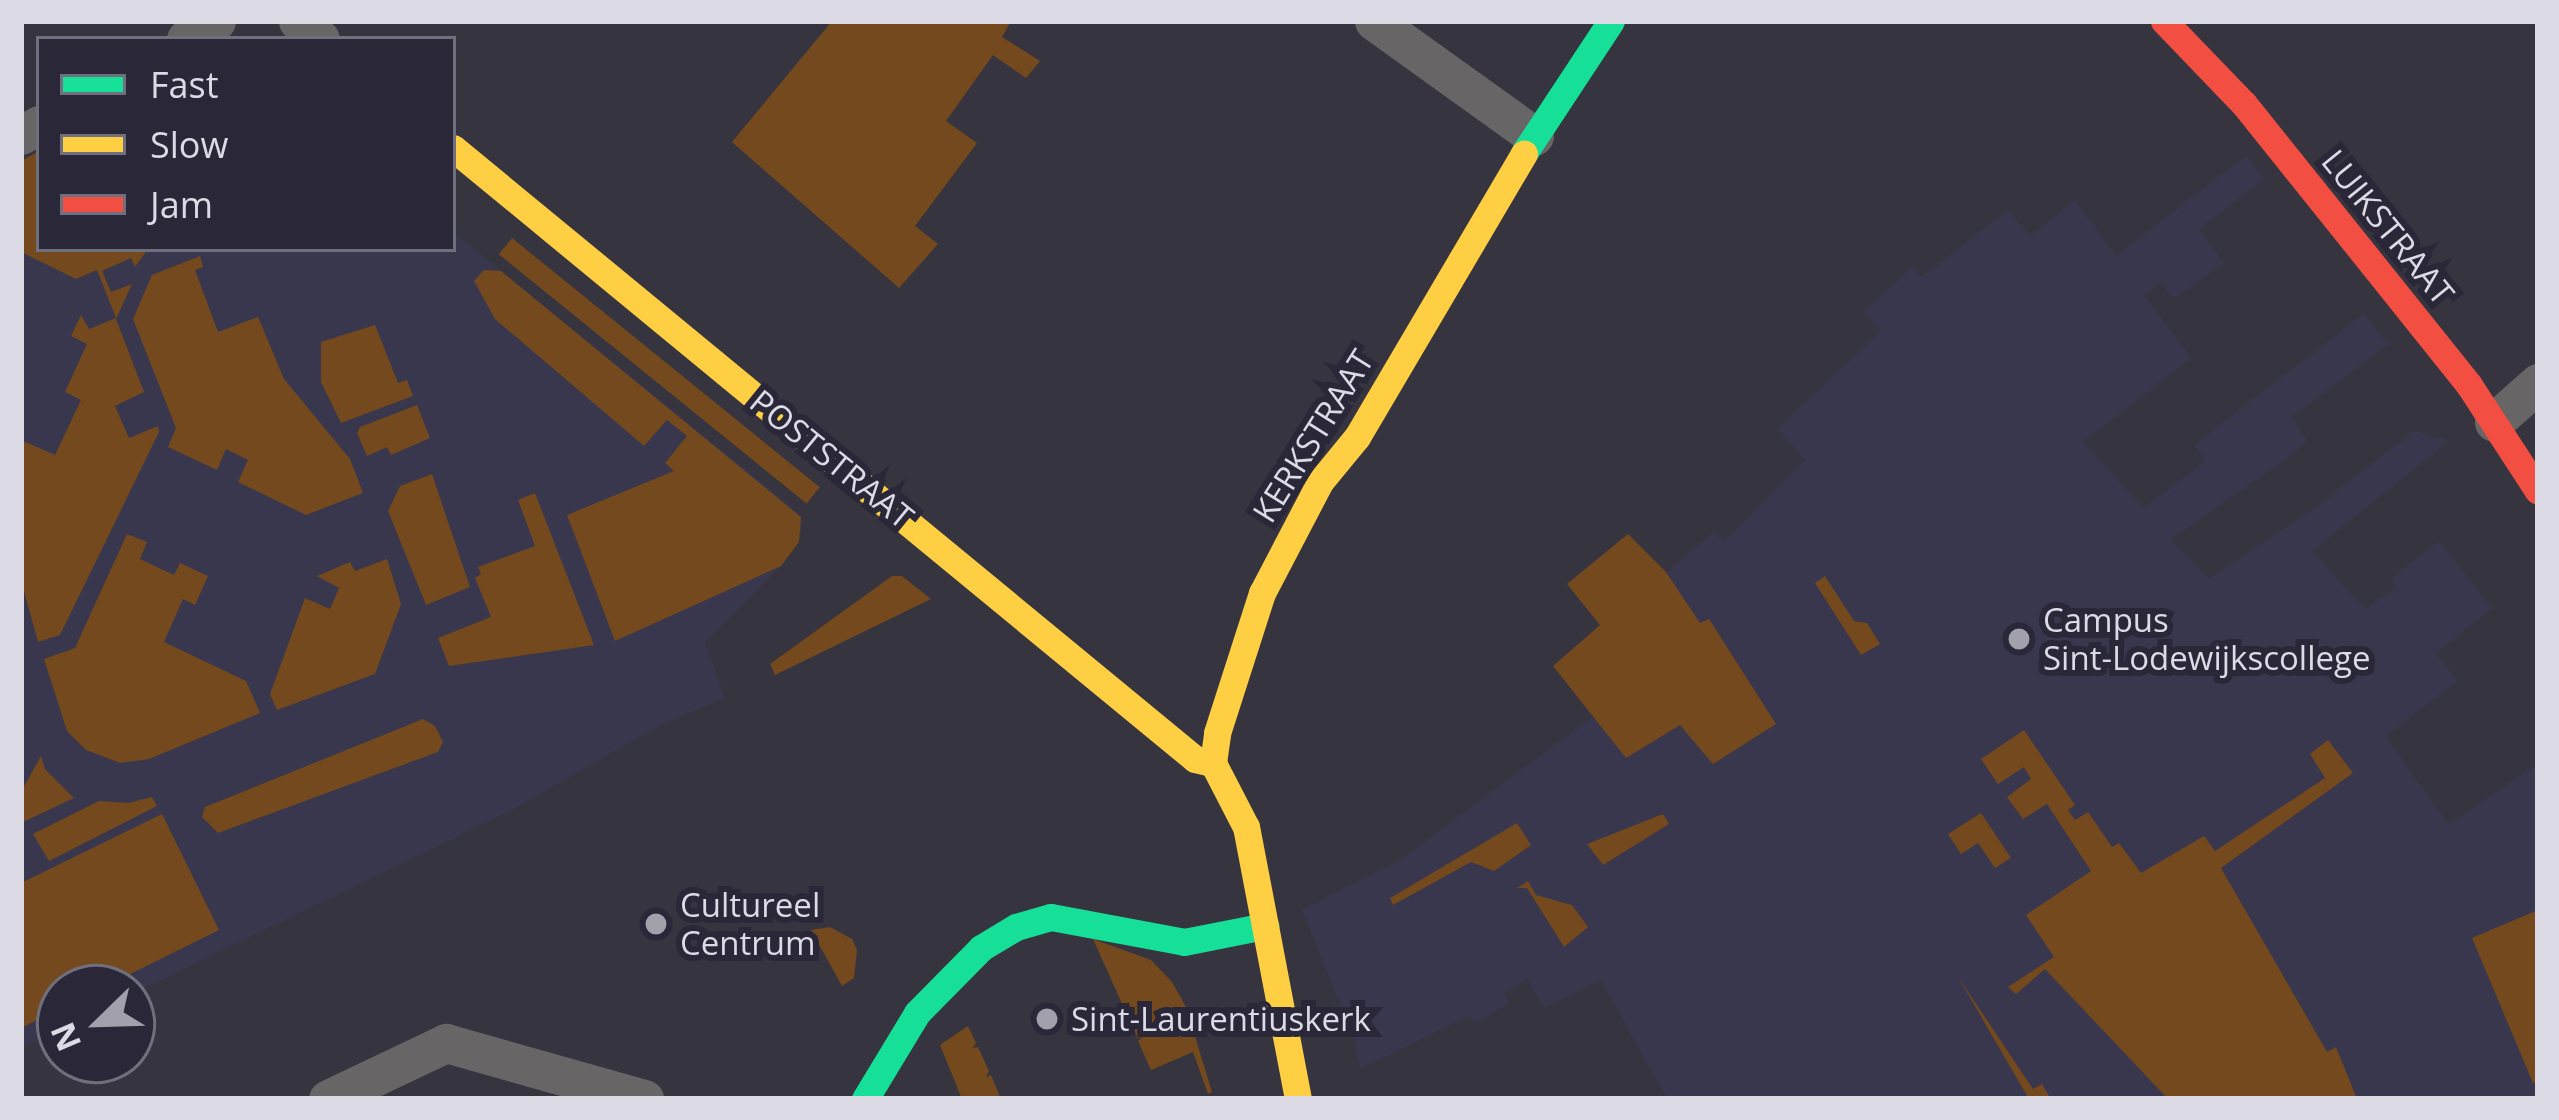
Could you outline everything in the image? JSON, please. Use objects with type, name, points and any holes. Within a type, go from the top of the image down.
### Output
[{"type":"street","points":[[1374,21],[1534,136]]},
{"type":"street","name":"KERKSTRAAT","points":[[1214,763],[1217,733],[1262,593],[1320,482],[1357,437],[1534,136],[1611,21]]},
{"type":"street","name":"LUIKSTRAAT","points":[[2164,21],[2244,104],[2494,422],[2538,491]]},
{"type":"street","name":"POSTSTRAAT","points":[[456,150],[1195,759],[1214,763]]},
{"type":"street","points":[[2494,422],[2538,383]]},
{"type":"street","points":[[1214,763],[1246,826],[1298,1099]]},
{"type":"street","points":[[865,1099],[917,1013],[981,948],[1016,927],[1051,917],[1184,942],[1264,926]]},
{"type":"street","points":[[328,1099],[446,1043],[644,1099]]},
{"type":"shaded area","points":[[832,21],[1011,21],[1002,37],[1040,61],[1026,78],[993,55],[946,121],[977,143],[915,226],[938,244],[899,288],[732,142]]},
{"type":"shaded area","points":[[36,153],[36,252],[456,252],[456,234],[801,517],[802,531],[781,566],[705,642],[725,698],[660,725],[516,808],[156,982],[156,964],[36,964],[36,1041],[21,1048],[21,161]]},
{"type":"shaded area","points":[[36,153],[36,252],[146,252],[135,267],[131,258],[102,271],[111,292],[132,284],[116,319],[144,392],[115,406],[129,438],[158,426],[159,432],[60,635],[38,642],[21,580],[21,440],[55,455],[81,400],[65,392],[87,344],[71,336],[81,315],[89,329],[116,318],[97,270],[76,279],[21,252],[21,161]]},
{"type":"shaded area","name":"Campus Sint-Lodewijkscollege","points":[[2246,156],[2264,179],[2199,229],[2224,263],[2172,299],[2161,282],[2144,295],[2191,358],[2083,442],[2144,508],[2206,461],[2194,445],[2364,314],[2388,344],[2292,417],[2307,441],[2171,539],[2209,579],[2310,512],[2414,431],[2449,441],[2312,551],[2365,609],[2396,588],[2391,579],[2439,541],[2492,608],[2436,653],[2457,681],[2385,736],[2449,825],[2538,763],[2538,1099],[1667,1099],[1601,980],[1544,1008],[1527,979],[1504,993],[1509,1004],[1475,1023],[1469,1016],[1360,1069],[1354,1039],[1302,910],[1399,861],[1593,717],[1553,666],[1600,625],[1567,584],[1628,534],[1666,572],[1714,532],[1724,542],[1805,460],[1777,429],[1881,331],[1864,312],[1912,267],[1922,277],[2008,210],[2030,236],[2075,201],[2116,256]]},
{"type":"shaded area","points":[[512,238],[820,487],[807,504],[499,254]]},
{"type":"shaded area","points":[[200,256],[203,267],[195,270],[218,332],[258,317],[284,379],[350,459],[363,493],[306,515],[238,482],[248,460],[226,449],[217,470],[168,447],[176,428],[133,319],[152,275]]},
{"type":"shaded area","points":[[484,270],[501,271],[801,517],[799,542],[781,566],[615,641],[567,515],[674,471],[665,463],[687,436],[667,420],[644,446],[495,319],[474,281]]},
{"type":"shaded area","points":[[375,325],[398,383],[407,380],[413,396],[341,423],[321,382],[321,342]]},
{"type":"shaded area","points":[[417,405],[430,438],[391,455],[387,447],[367,456],[357,433],[360,427]]},
{"type":"shaded area","points":[[432,474],[470,587],[426,605],[388,511],[400,486]]},
{"type":"shaded area","points":[[535,493],[594,645],[449,666],[438,638],[491,617],[475,578],[481,574],[478,567],[535,546],[518,500]]},
{"type":"shaded area","points":[[127,534],[147,542],[140,559],[174,575],[180,563],[208,576],[195,605],[183,599],[164,642],[246,681],[260,713],[149,759],[120,763],[86,750],[67,731],[44,659],[75,648]]},
{"type":"shaded area","points":[[1628,534],[1666,572],[1700,623],[1709,619],[1776,724],[1713,764],[1680,725],[1626,758],[1553,666],[1600,625],[1567,584]]},
{"type":"shaded area","points":[[387,559],[401,604],[375,674],[277,710],[270,694],[305,598],[330,609],[339,588],[317,576],[350,562],[355,571]]},
{"type":"shaded area","points":[[892,576],[902,576],[931,599],[775,675],[770,664]]},
{"type":"shaded area","points":[[1825,576],[1854,621],[1867,623],[1880,644],[1861,655],[1815,583]]},
{"type":"shaded area","points":[[423,719],[435,726],[443,742],[438,752],[218,833],[202,817],[205,807]]},
{"type":"shaded area","points":[[2024,730],[2075,805],[2068,810],[2075,820],[2088,812],[2112,847],[2119,843],[2141,873],[2204,836],[2215,851],[2325,778],[2310,754],[2328,740],[2353,773],[2221,868],[2327,1052],[2336,1047],[2357,1099],[2168,1099],[2045,969],[2016,994],[2008,987],[2054,957],[2026,915],[2091,871],[2047,804],[2023,819],[2007,797],[2031,779],[2024,767],[1998,784],[1981,759]]},
{"type":"shaded area","points":[[41,756],[45,769],[74,798],[21,823],[21,792]]},
{"type":"shaded area","points":[[152,797],[157,806],[49,861],[33,834],[99,801],[128,803]]},
{"type":"shaded area","points":[[1981,813],[2011,858],[1995,868],[1978,843],[1961,854],[1948,834]]},
{"type":"shaded area","points":[[162,814],[219,930],[150,964],[36,964],[36,1021],[21,1028],[21,883]]},
{"type":"shaded area","points":[[1663,814],[1669,824],[1603,865],[1587,844]]},
{"type":"shaded area","points":[[1517,823],[1531,845],[1494,871],[1471,862],[1393,905],[1390,898]]},
{"type":"shaded area","points":[[1528,881],[1536,895],[1572,905],[1588,927],[1564,947],[1527,888],[1517,888]]},
{"type":"shaded area","points":[[2538,910],[2538,1081],[2533,1083],[2472,938]]},
{"type":"shaded area","points":[[830,927],[852,939],[857,950],[854,978],[842,986],[811,930]]},
{"type":"shaded area","points":[[1093,939],[1151,960],[1172,982],[1186,1007],[1212,1092],[1208,1094],[1193,1052],[1151,1070],[1138,1041],[1142,1037],[1137,1038],[1128,1007],[1124,1008]]},
{"type":"shaded area","points":[[1958,977],[2033,1089],[2042,1084],[2051,1099],[2029,1099]]},
{"type":"shaded area","points":[[968,1026],[976,1043],[973,1048],[978,1047],[989,1071],[986,1077],[991,1075],[1001,1099],[962,1099],[940,1045]]},
{"type":"traffic: fast","points":[[1524,153],[1611,21]]},
{"type":"traffic: fast","points":[[865,1099],[917,1013],[981,948],[1016,927],[1051,917],[1184,942],[1265,926]]},
{"type":"traffic: slow","points":[[456,150],[1195,759],[1213,763]]},
{"type":"traffic: slow","points":[[1298,1099],[1246,827],[1213,763],[1217,733],[1262,593],[1320,482],[1357,437],[1524,153]]},
{"type":"traffic: jam","points":[[2164,21],[2244,104],[2469,385],[2538,491]]},
{"type":"place","name":"Campus Sint-Lodewijkscollege","points":[[2019,639]]},
{"type":"place","name":"Cultureel Centrum","points":[[656,924]]},
{"type":"place","name":"Sint-Laurentiuskerk","points":[[1047,1019]]}]
